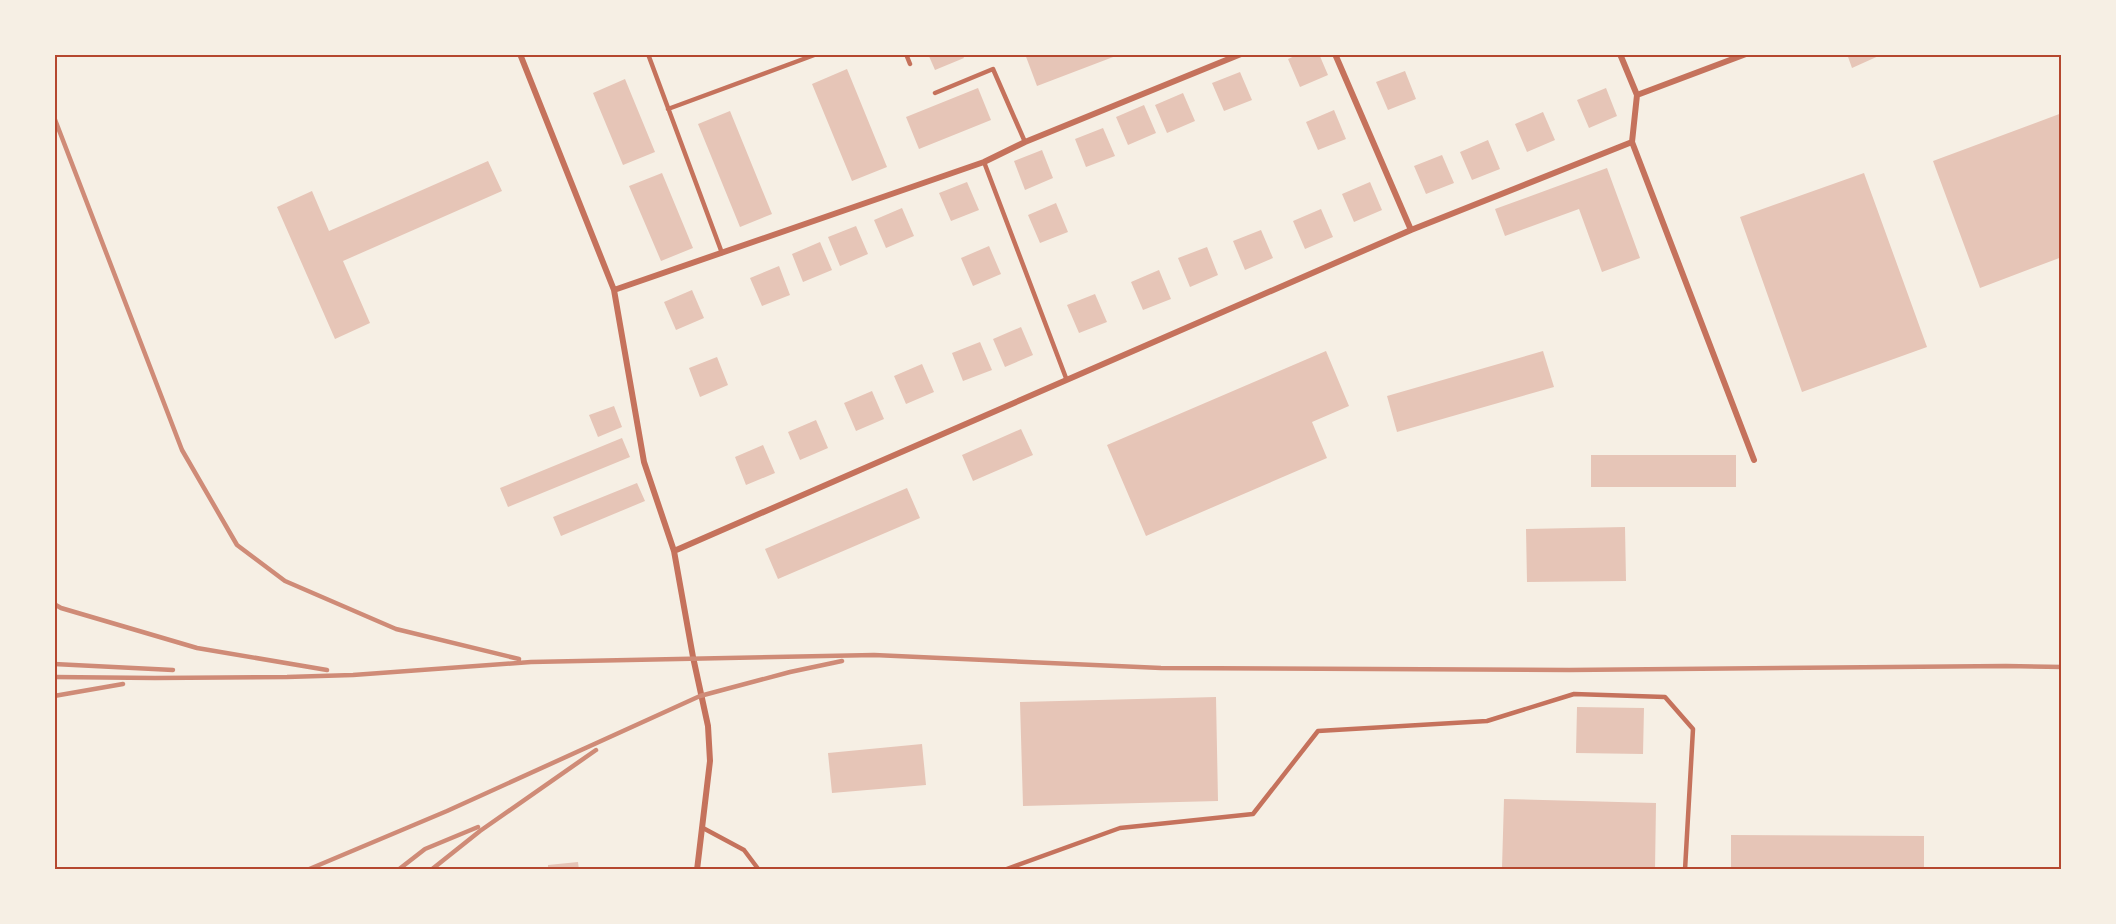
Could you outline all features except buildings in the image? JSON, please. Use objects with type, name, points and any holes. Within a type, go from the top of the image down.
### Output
[{"type":"street","points":[[520,54],[614,290],[644,462],[674,550],[708,726],[710,761],[698,870]]},
{"type":"street","points":[[614,290],[984,162],[1025,142],[1241,54]]},
{"type":"street","points":[[1335,54],[1411,230]]},
{"type":"street","points":[[1620,54],[1636,95],[1632,142],[1754,460]]},
{"type":"street","points":[[1636,95],[1746,54]]},
{"type":"street","points":[[674,550],[1411,230],[1632,142]]},
{"type":"lane","points":[[648,54],[722,252]]},
{"type":"lane","points":[[668,109],[817,54]]},
{"type":"lane","points":[[906,54],[910,64]]},
{"type":"lane","points":[[935,93],[993,69],[1025,142]]},
{"type":"lane","points":[[984,162],[1066,378]]},
{"type":"lane","points":[[1004,870],[1120,828],[1253,814],[1318,731],[1487,721],[1574,694],[1665,698],[1693,729],[1684,870]]},
{"type":"lane","points":[[703,828],[744,849],[759,870]]},
{"type":"railway","points":[[54,117],[182,450],[237,545],[285,581],[396,629],[519,659]]},
{"type":"railway","points":[[54,604],[197,648],[327,670]]},
{"type":"railway","points":[[54,677],[287,677],[353,675],[531,662],[874,655],[1161,668],[1569,670],[2062,667]]},
{"type":"railway","points":[[307,870],[447,811],[700,696],[842,661]]},
{"type":"railway","points":[[54,664],[173,670]]},
{"type":"railway","points":[[54,696],[123,684]]},
{"type":"railway","points":[[431,870],[480,831],[596,750]]},
{"type":"railway","points":[[398,870],[425,849],[478,827]]}]
